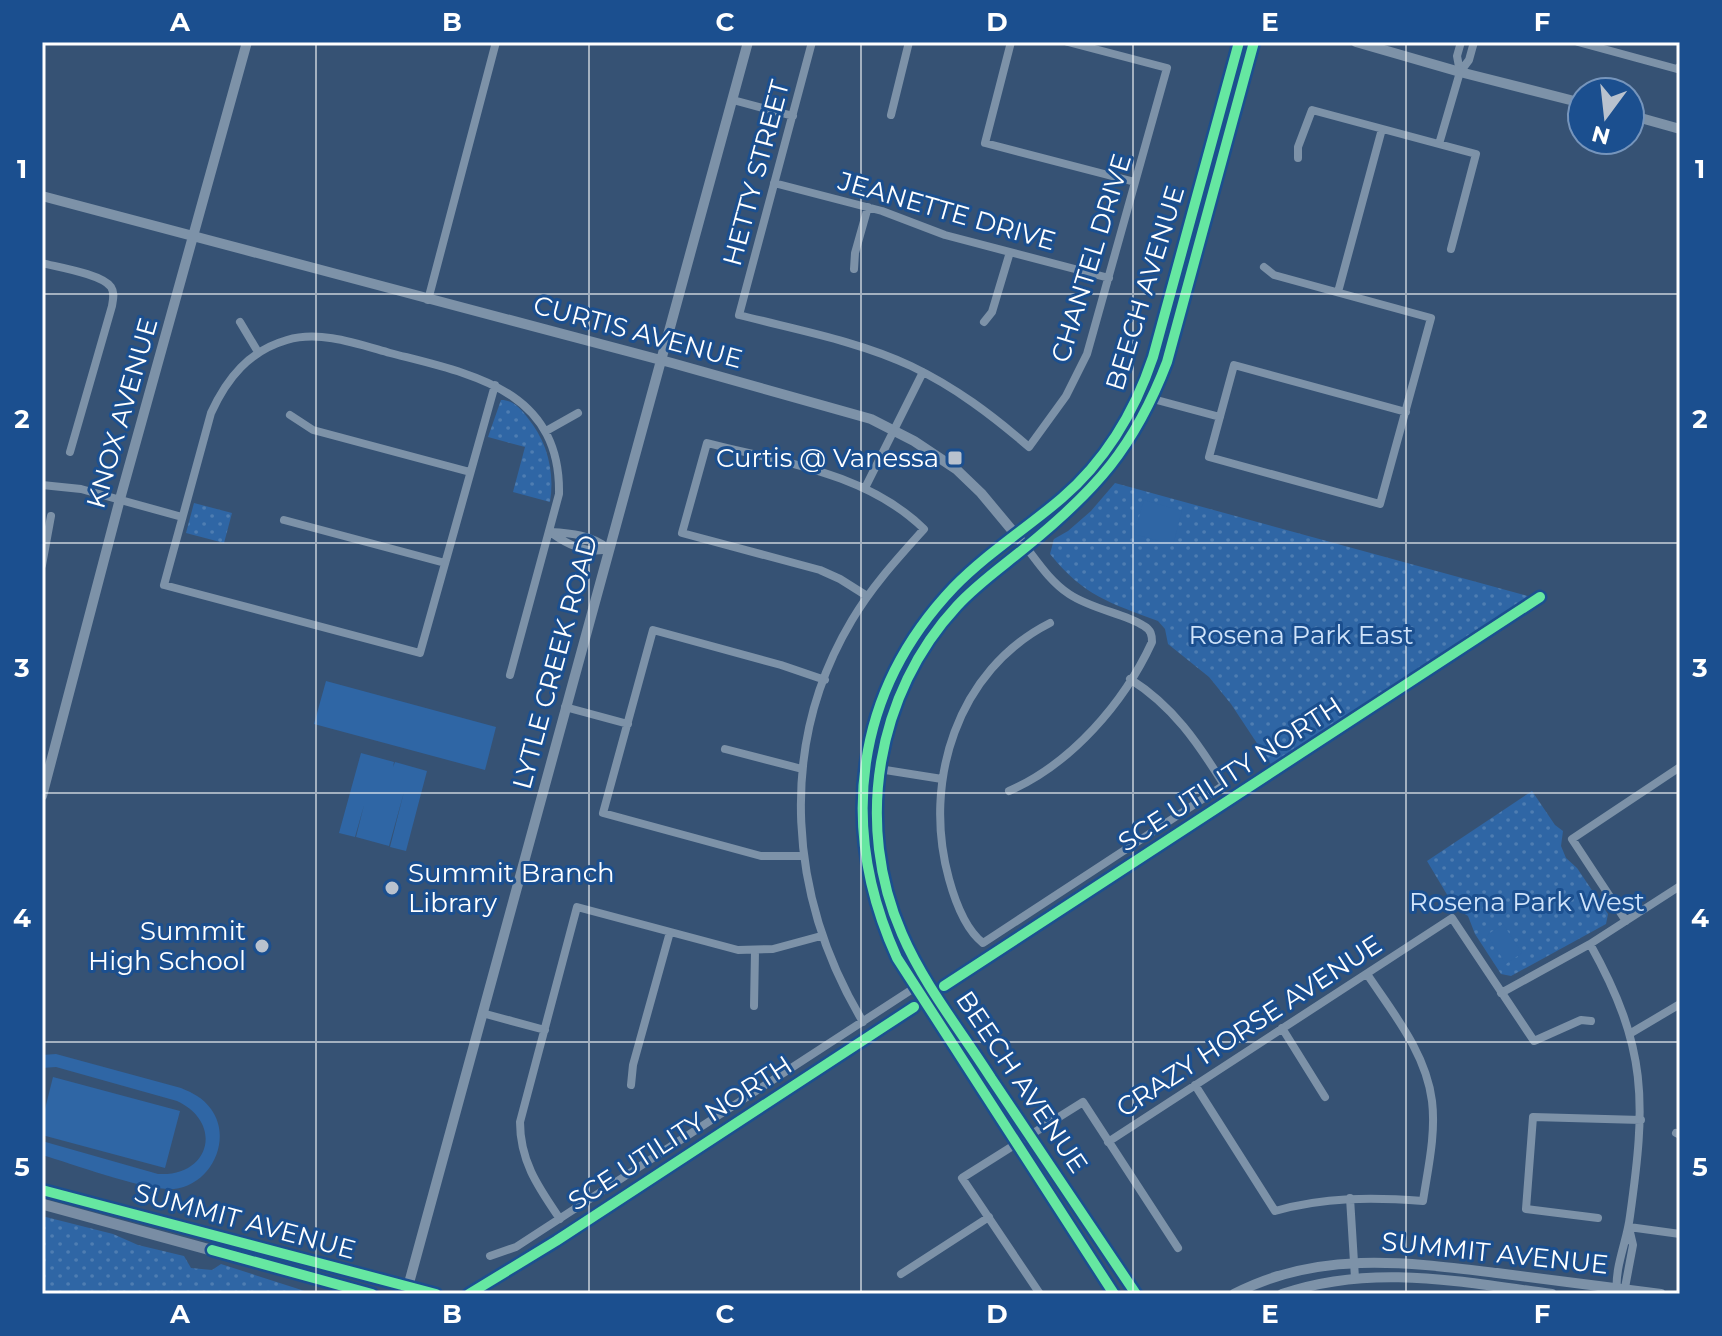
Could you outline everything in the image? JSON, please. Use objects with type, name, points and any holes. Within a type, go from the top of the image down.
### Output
[{"type":"main road","name":"BEECH AVENUE","points":[[1114,1294],[915,988],[884,929],[866,868],[862,796],[869,744],[887,687],[918,630],[955,586],[1083,478],[1104,453],[1139,395],[1153,357],[1239,42]]},
{"type":"main road","name":"BEECH AVENUE","points":[[1136,1294],[928,979],[902,934],[881,865],[877,834],[879,769],[893,712],[907,679],[931,637],[966,596],[1099,483],[1121,455],[1153,399],[1167,362],[1254,42]]},
{"type":"main road","name":"SUMMIT AVENUE","points":[[42,1190],[407,1290],[436,1294]]},
{"type":"main road","name":"SUMMIT AVENUE","points":[[42,1204],[372,1294]]},
{"type":"street","name":"KNOX AVENUE","points":[[42,796],[120,499],[247,42]]},
{"type":"street","points":[[428,300],[496,42]]},
{"type":"street","name":"LYTLE CREEK ROAD","points":[[407,1290],[748,42]]},
{"type":"street","name":"HETTY STREET","points":[[812,42],[739,315],[872,351],[923,372]]},
{"type":"street","points":[[891,115],[909,42]]},
{"type":"street","points":[[1011,42],[985,143],[1135,182]]},
{"type":"street","points":[[1068,42],[1097,46]]},
{"type":"street","points":[[1356,42],[1566,99]]},
{"type":"street","points":[[1460,72],[1457,56],[1461,42]]},
{"type":"street","points":[[1439,144],[1460,72],[1469,60],[1474,42]]},
{"type":"street","points":[[1578,42],[1605,46],[1678,68]]},
{"type":"street","name":"CHANTEL DRIVE","points":[[923,372],[977,404],[1029,447],[1078,376],[1093,337],[1167,68],[1097,46]]},
{"type":"street","points":[[733,100],[793,116]]},
{"type":"street","points":[[1298,158],[1298,147],[1312,110],[1476,154],[1451,249]]},
{"type":"street","points":[[1646,119],[1680,129]]},
{"type":"street","points":[[1338,292],[1382,129]]},
{"type":"street","name":"JEANETTE DRIVE","points":[[774,183],[868,207],[945,235],[1109,278]]},
{"type":"street","name":"CURTIS AVENUE","points":[[42,196],[660,360],[858,415],[894,430],[963,475],[1064,591],[1094,608],[1143,625],[1152,636],[1152,645],[1130,679]]},
{"type":"street","points":[[854,269],[855,253],[868,207]]},
{"type":"street","points":[[984,322],[992,312],[1010,252]]},
{"type":"street","points":[[42,263],[95,277],[111,287],[112,306],[70,452]]},
{"type":"street","points":[[1264,267],[1274,275],[1431,318],[1406,412],[1380,504],[1209,457],[1234,365],[1406,412]]},
{"type":"street","points":[[240,322],[258,352]]},
{"type":"street","points":[[495,385],[420,653],[164,585],[211,413],[235,371],[258,352],[289,339],[340,339],[467,373],[495,385],[517,397],[546,431],[554,451],[559,494],[510,675]]},
{"type":"street","points":[[865,488],[923,372]]},
{"type":"street","points":[[1153,399],[1220,417]]},
{"type":"street","points":[[546,431],[578,413]]},
{"type":"street","points":[[290,415],[313,430],[470,472]]},
{"type":"street","points":[[863,1022],[834,969],[821,936],[803,856],[800,813],[802,769],[812,716],[840,642],[867,596],[924,529],[892,503],[865,488],[832,476],[707,443],[682,533],[820,570],[867,596]]},
{"type":"street","points":[[42,485],[81,489],[182,517]]},
{"type":"street","points":[[42,565],[51,516]]},
{"type":"street","points":[[284,520],[445,563]]},
{"type":"street","points":[[550,532],[567,544],[595,552],[609,549]]},
{"type":"street","points":[[1009,791],[1046,771],[1079,744],[1105,716],[1130,679],[1151,693],[1179,719],[1224,785],[983,943],[973,934],[946,869],[940,812],[942,779],[956,726],[985,675],[1018,641],[1050,623]]},
{"type":"street","points":[[803,856],[761,856],[603,813],[653,630],[825,680]]},
{"type":"street","points":[[565,707],[628,724]]},
{"type":"street","points":[[725,749],[802,769]]},
{"type":"street","points":[[1626,921],[1572,839],[1680,767]]},
{"type":"street","points":[[879,769],[942,779]]},
{"type":"street","points":[[1591,1021],[1581,1020],[1534,1041],[1501,993],[1590,944],[1680,886]]},
{"type":"street","points":[[560,1219],[530,1173],[520,1135],[523,1107],[577,907],[738,950],[755,951],[821,936]]},
{"type":"street","name":"CRAZY HORSE AVENUE","points":[[1108,1142],[1452,918],[1501,993]]},
{"type":"street","points":[[631,1085],[633,1065],[670,932]]},
{"type":"street","points":[[1590,944],[1611,981],[1631,1033],[1640,1084],[1641,1120],[1629,1227],[1622,1244],[1620,1291]]},
{"type":"street","points":[[754,1006],[755,951]]},
{"type":"street","points":[[1195,1085],[1275,1211],[1350,1198],[1423,1201],[1432,1135],[1430,1089],[1412,1043],[1367,974]]},
{"type":"street","points":[[490,1256],[516,1247],[928,979]]},
{"type":"street","points":[[1631,1033],[1680,1004]]},
{"type":"street","points":[[482,1013],[545,1030]]},
{"type":"street","points":[[1282,1028],[1325,1097]]},
{"type":"street","points":[[1040,1294],[962,1178],[1083,1102],[1178,1248]]},
{"type":"street","points":[[1598,1218],[1526,1209],[1533,1117],[1641,1120]]},
{"type":"street","points":[[1350,1198],[1355,1278]]},
{"type":"street","points":[[901,1274],[989,1217]]},
{"type":"street","points":[[1629,1227],[1680,1234]]},
{"type":"street","name":"SUMMIT AVENUE","points":[[1234,1294],[1315,1266],[1353,1262],[1413,1263],[1661,1294]]},
{"type":"street","name":"SUMMIT AVENUE","points":[[1282,1294],[1355,1278],[1411,1276],[1552,1294]]},
{"type":"green space","points":[[501,400],[519,408],[540,436],[550,468],[550,502],[513,492],[525,447],[488,437]]},
{"type":"green space","name":"Rosena Park East","points":[[1115,483],[1535,598],[1274,769],[1209,677],[1168,644],[1165,629],[1158,621],[1086,589],[1050,554],[1054,539],[1091,511]]},
{"type":"green space","points":[[1144,500],[1182,511],[1173,545],[1134,534]]},
{"type":"green space","points":[[194,503],[232,513],[224,543],[186,533]]},
{"type":"green space","points":[[326,681],[496,727],[485,770],[314,724]]},
{"type":"green space","points":[[361,753],[394,762],[393,767],[395,762],[427,771],[406,851],[390,847],[404,792],[389,846],[356,837],[364,805],[355,837],[339,833]]},
{"type":"green space","name":"Rosena Park West","points":[[1532,791],[1555,825],[1563,831],[1561,846],[1566,858],[1577,868],[1608,914],[1606,924],[1511,976],[1501,974],[1475,934],[1468,916],[1455,908],[1427,861]]},
{"type":"green space","points":[[1503,924],[1522,953],[1506,964],[1487,935]]},
{"type":"green space","points":[[56,1054],[181,1088],[201,1099],[211,1109],[220,1134],[215,1159],[208,1170],[187,1186],[161,1188],[42,1155],[42,1141],[158,1174],[176,1173],[190,1167],[205,1147],[201,1122],[177,1101],[56,1067],[42,1068],[42,1055]]},
{"type":"green space","points":[[53,1077],[180,1111],[165,1168],[42,1135],[42,1121]]},
{"type":"green space","points":[[42,1216],[184,1256],[191,1268],[212,1270],[221,1264],[314,1294],[42,1294]]},
{"type":"cycle path","points":[[1114,1294],[897,958],[878,909],[867,860],[863,811],[866,763],[876,716],[895,671],[920,628],[966,575],[1078,484],[1128,416],[1153,357],[1239,42]]},
{"type":"cycle path","points":[[1136,1294],[944,1008],[911,953],[887,892],[879,849],[877,805],[881,762],[891,719],[907,679],[929,641],[965,598],[1051,526],[1093,486],[1141,419],[1167,362],[1254,42]]},
{"type":"cycle path","name":"SCE UTILITY NORTH","points":[[944,986],[1540,597]]},
{"type":"cycle path","name":"SCE UTILITY NORTH","points":[[469,1294],[556,1241],[914,1007]]},
{"type":"cycle path","points":[[42,1190],[436,1294]]},
{"type":"cycle path","points":[[212,1250],[372,1294]]},
{"type":"place","name":"Curtis @ Vanessa","points":[[955,458]]},
{"type":"place","name":"Summit Branch Library","points":[[392,888]]},
{"type":"place","name":"Summit High School","points":[[262,946]]}]
